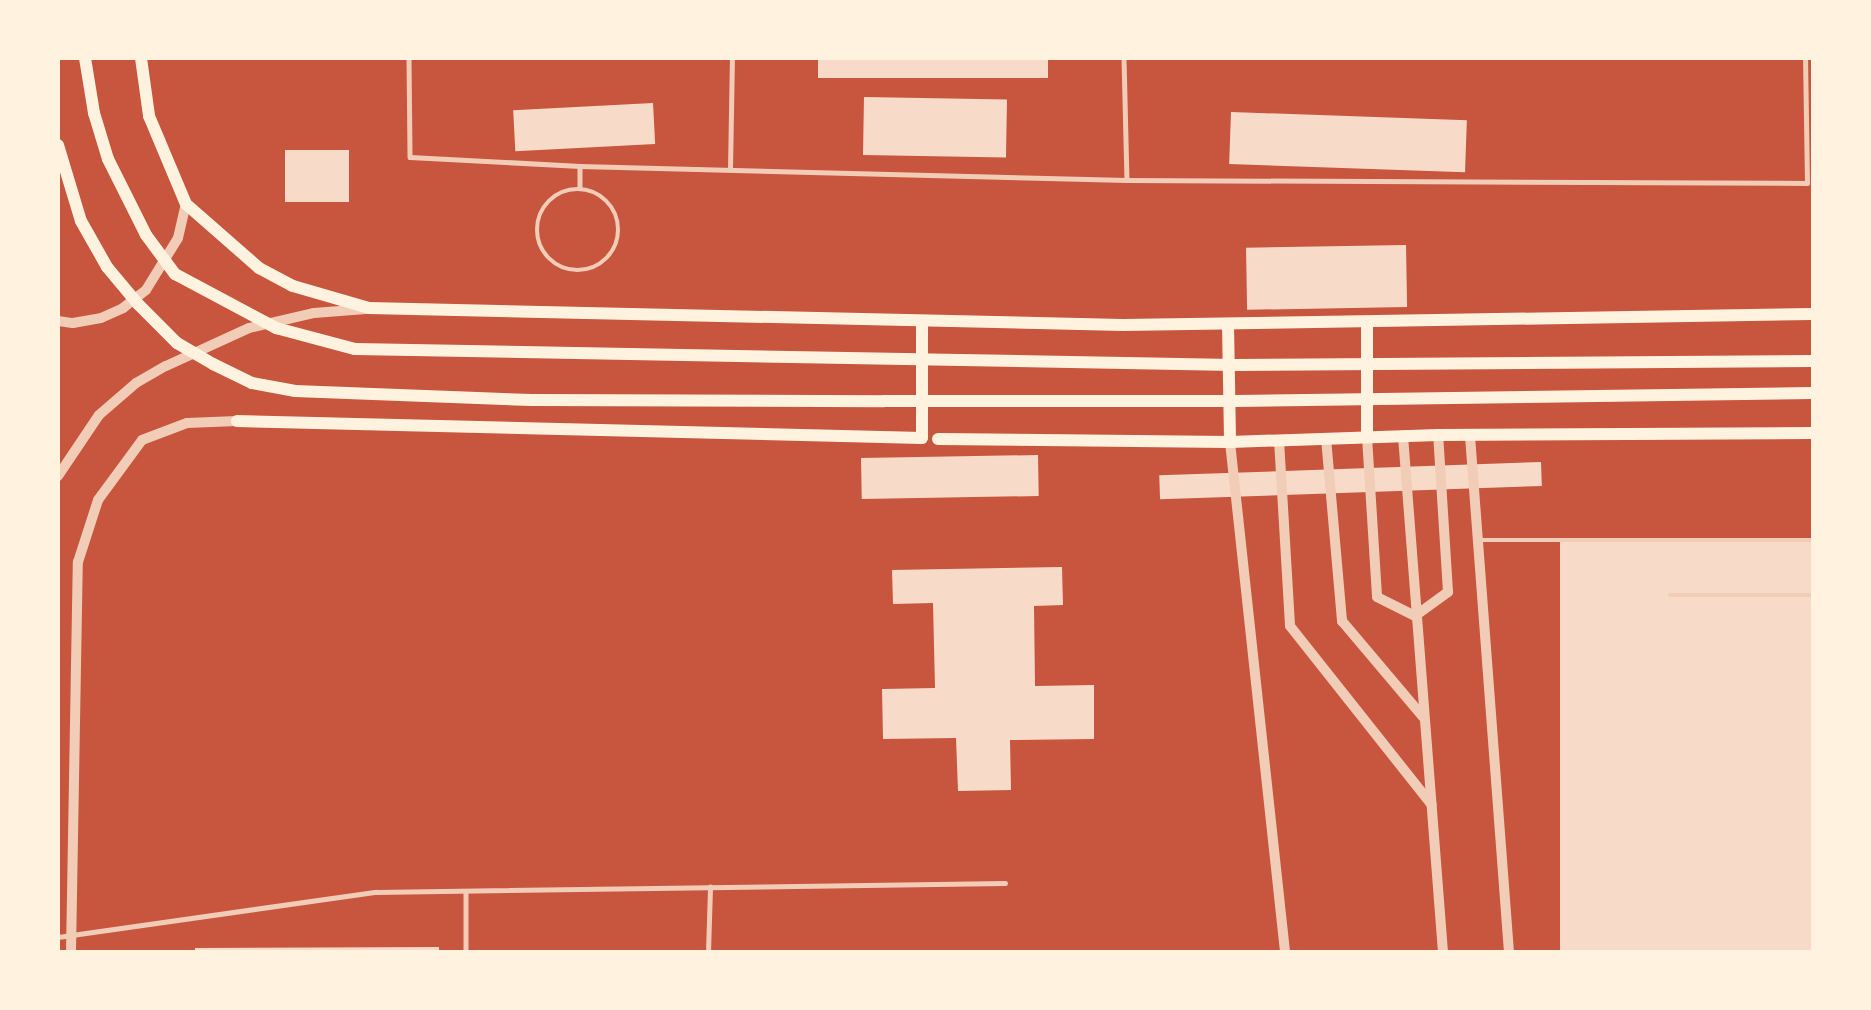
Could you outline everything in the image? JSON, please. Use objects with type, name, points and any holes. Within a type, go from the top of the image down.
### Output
[{"type":"main road","points":[[85,58],[94,113],[108,159],[146,235],[175,274],[276,328],[355,349],[1234,365],[1812,361]]},
{"type":"main road","points":[[141,58],[149,116],[186,204],[259,267],[293,286],[369,308],[922,321],[1228,324],[1812,314]]},
{"type":"main road","points":[[58,145],[81,221],[107,267],[138,304],[177,343],[213,364],[252,383],[296,391],[532,400],[884,401],[1236,401],[1812,393]]},
{"type":"main road","points":[[237,421],[922,438],[922,321]]},
{"type":"main road","points":[[1367,323],[1367,437]]},
{"type":"main road","points":[[1228,324],[1230,442]]},
{"type":"main road","points":[[938,439],[1230,442],[1438,435],[1812,433]]},
{"type":"street","points":[[58,321],[73,323],[101,318],[123,308],[146,290],[178,238],[186,204]]},
{"type":"street","points":[[58,476],[99,415],[136,383],[166,366],[249,328],[314,313],[369,308]]},
{"type":"street","points":[[71,951],[78,562],[98,500],[142,440],[187,423],[237,421]]},
{"type":"street","points":[[1415,616],[1448,592],[1438,435]]},
{"type":"street","points":[[1403,436],[1415,616],[1443,951]]},
{"type":"street","points":[[1470,436],[1509,951]]},
{"type":"street","points":[[1367,437],[1377,597],[1415,616]]},
{"type":"street","points":[[1326,438],[1342,621],[1423,718]]},
{"type":"street","points":[[1279,440],[1290,626],[1432,806]]},
{"type":"street","points":[[1230,442],[1285,951]]},
{"type":"lane","points":[[410,58],[410,157],[580,166],[1127,180],[1807,183],[1805,58]]},
{"type":"lane","points":[[730,170],[732,58]]},
{"type":"lane","points":[[1124,58],[1127,180]]},
{"type":"lane","points":[[580,166],[580,188]]},
{"type":"lane","points":[[580,188],[600,194],[615,209],[620,229],[615,249],[601,265],[582,272],[559,268],[542,252],[535,230],[541,208],[558,192],[580,188]]},
{"type":"lane","points":[[1478,540],[1812,540]]},
{"type":"lane","points":[[1670,595],[1812,595]]},
{"type":"lane","points":[[58,937],[376,892],[1005,884]]},
{"type":"lane","points":[[708,951],[710,887]]},
{"type":"lane","points":[[466,891],[466,951]]},
{"type":"building","points":[[818,58],[1048,58],[1048,78],[818,78]]},
{"type":"building","points":[[864,97],[1007,99],[1006,157],[863,155]]},
{"type":"building","points":[[653,103],[655,144],[515,151],[513,110]]},
{"type":"building","points":[[1231,112],[1467,120],[1465,172],[1229,164]]},
{"type":"building","points":[[285,150],[349,150],[349,202],[285,202]]},
{"type":"building","points":[[1406,245],[1407,307],[1247,310],[1246,248]]},
{"type":"building","points":[[1038,455],[1039,496],[862,499],[861,458]]},
{"type":"building","points":[[1541,462],[1542,486],[1160,499],[1159,475]]},
{"type":"building","points":[[1560,538],[1812,538],[1812,952],[1560,952]]},
{"type":"building","points":[[1062,567],[1063,605],[1034,606],[1035,686],[1094,685],[1094,739],[1010,740],[1011,790],[958,791],[956,738],[883,739],[882,689],[935,688],[933,603],[893,604],[892,570]]},
{"type":"building","points":[[439,947],[439,952],[195,952],[195,948]]}]
